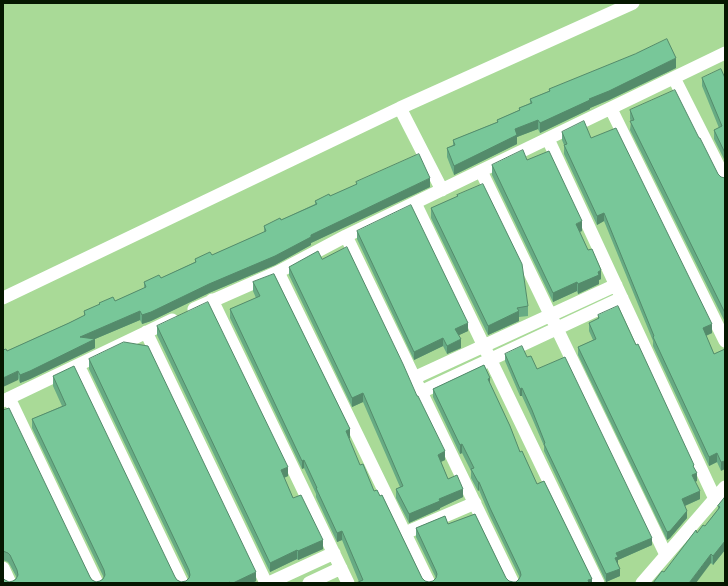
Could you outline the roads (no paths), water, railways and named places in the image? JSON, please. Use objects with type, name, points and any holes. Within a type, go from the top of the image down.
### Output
[{"type":"street","points":[[3,298],[400,108],[633,3]]},
{"type":"street","points":[[97,583],[6,399],[212,300],[278,272],[346,236],[725,53]]},
{"type":"street","points":[[674,78],[725,179]]},
{"type":"street","points":[[400,108],[442,190]]},
{"type":"street","points":[[611,109],[725,342]]},
{"type":"street","points":[[548,139],[715,499]]},
{"type":"street","points":[[481,171],[666,555]]},
{"type":"street","points":[[415,203],[598,583]]},
{"type":"street","points":[[346,236],[513,583]]},
{"type":"street","points":[[278,272],[429,583]]},
{"type":"street","points":[[414,378],[616,285]]},
{"type":"street","points":[[421,392],[622,298]]},
{"type":"street","points":[[212,300],[348,583]]},
{"type":"street","points":[[146,332],[266,583]]},
{"type":"street","points":[[78,365],[182,583]]},
{"type":"street","points":[[642,583],[725,488]]},
{"type":"street","points":[[405,533],[475,503]]},
{"type":"street","points":[[269,583],[334,553]]},
{"type":"street","points":[[3,568],[10,583]]},
{"type":"street","points":[[309,583],[341,568]]}]
